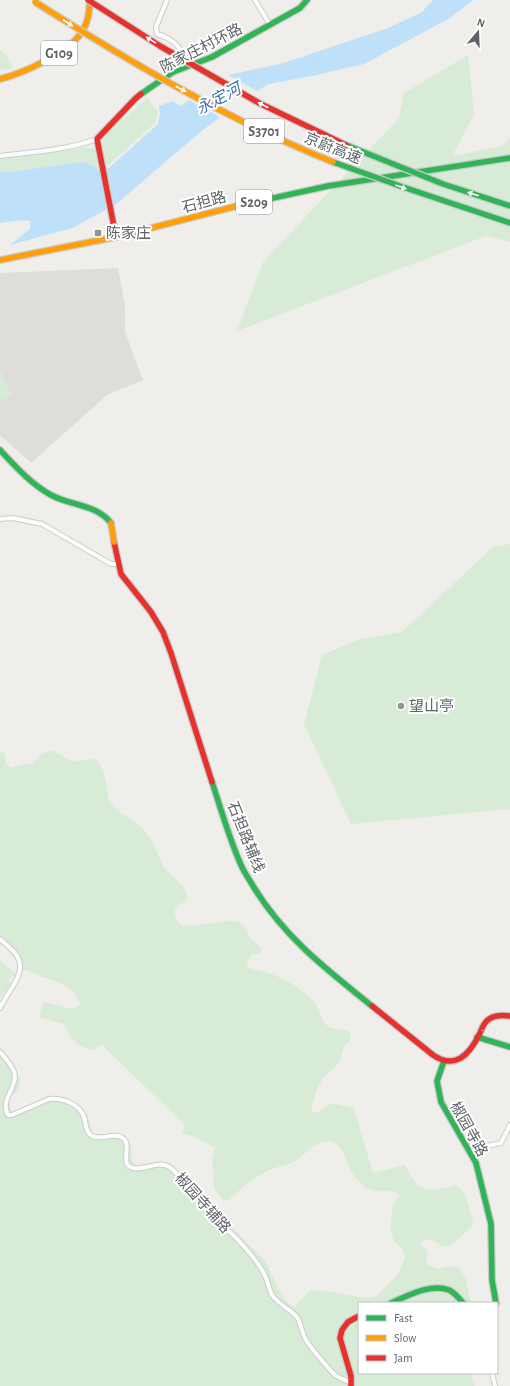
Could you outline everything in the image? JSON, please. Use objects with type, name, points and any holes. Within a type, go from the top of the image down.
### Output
[{"type":"main road","name":"G109","points":[[0,79],[17,75],[59,53],[72,44],[83,31],[89,18],[89,0]]},
{"type":"main road","name":"京蔚高速","points":[[89,0],[160,46],[253,99],[339,142],[443,184],[510,206]]},
{"type":"main road","name":"陈家庄村环路","points":[[97,139],[136,98],[173,72],[212,57],[300,8],[307,0]]},
{"type":"main road","name":"京蔚高速","points":[[34,1],[89,37],[147,71],[250,125],[347,167],[510,223]]},
{"type":"main road","points":[[97,139],[116,238]]},
{"type":"main road","name":"石担路","points":[[0,260],[116,238],[247,203],[328,186],[510,158]]},
{"type":"main road","name":"石担路辅线","points":[[0,450],[40,488],[50,495],[61,500],[100,511],[107,516],[111,522],[121,574],[151,612],[163,632],[228,830],[241,865],[260,897],[277,921],[299,945],[321,965],[433,1055],[444,1061]]},
{"type":"main road","points":[[444,1061],[453,1062],[462,1057],[473,1046],[486,1021],[501,1015],[510,1016]]},
{"type":"main road","points":[[477,1037],[510,1046]]},
{"type":"main road","name":"椒园寺路","points":[[444,1061],[437,1081],[441,1102],[476,1163],[491,1224],[492,1280],[496,1302]]},
{"type":"main road","points":[[394,1302],[434,1288],[444,1288],[454,1291],[462,1302]]},
{"type":"main road","points":[[351,1384],[349,1368],[340,1344],[341,1330],[351,1319],[358,1316]]},
{"type":"street","points":[[167,0],[156,27],[157,34],[168,37],[178,44],[191,66]]},
{"type":"street","points":[[255,0],[270,25]]},
{"type":"street","points":[[0,156],[44,151],[85,143],[97,139]]},
{"type":"street","points":[[0,519],[13,518],[42,524],[110,564],[118,564]]},
{"type":"street","points":[[0,939],[15,953],[21,964],[21,970],[0,1008]]},
{"type":"street","name":"椒园寺辅路","points":[[0,1052],[11,1066],[15,1074],[14,1082],[4,1099],[4,1108],[8,1115],[12,1115],[49,1099],[55,1098],[62,1100],[74,1104],[80,1109],[87,1131],[91,1136],[101,1138],[118,1136],[124,1139],[127,1144],[126,1160],[131,1168],[138,1169],[161,1164],[169,1167],[183,1180],[205,1206],[255,1259],[263,1271],[272,1295],[297,1318],[306,1340],[336,1376],[351,1384]]},
{"type":"street","points":[[469,1152],[478,1148],[501,1143],[510,1125]]},
{"type":"street","points":[[492,1374],[495,1386]]},
{"type":"shaded area","points":[[118,268],[125,305],[125,332],[143,380],[107,395],[31,463],[0,435],[0,273]]},
{"type":"green space","points":[[0,50],[7,56],[13,68],[0,70]]},
{"type":"green space","points":[[468,55],[474,115],[452,156],[502,146],[510,138],[510,242],[486,236],[237,331],[263,262],[399,118],[404,93]]},
{"type":"green space","points":[[147,98],[158,112],[155,123],[106,167],[102,146],[107,134]]},
{"type":"green space","points":[[83,147],[95,149],[98,170],[92,165],[0,172],[0,159],[66,151]]},
{"type":"green space","points":[[0,372],[12,396],[0,401]]},
{"type":"green space","points":[[510,544],[510,809],[351,824],[304,724],[322,655],[361,639],[402,632],[493,547]]},
{"type":"green space","points":[[1,751],[5,754],[6,764],[12,768],[24,764],[32,765],[42,754],[48,751],[55,752],[72,761],[95,759],[100,764],[103,772],[108,798],[111,804],[138,824],[147,834],[165,868],[184,887],[187,896],[186,902],[179,904],[175,908],[175,915],[178,922],[182,925],[192,926],[237,921],[243,925],[251,939],[261,948],[260,953],[251,955],[247,967],[277,976],[294,985],[304,992],[316,1004],[324,1023],[333,1029],[349,1031],[351,1036],[350,1040],[344,1047],[340,1060],[337,1065],[323,1078],[317,1089],[312,1106],[312,1112],[317,1113],[332,1103],[354,1108],[373,1173],[405,1165],[414,1181],[425,1188],[432,1190],[456,1185],[465,1194],[473,1222],[472,1227],[450,1246],[443,1247],[431,1239],[423,1241],[419,1244],[425,1248],[428,1253],[426,1259],[428,1265],[437,1269],[450,1266],[459,1268],[465,1277],[471,1302],[358,1302],[358,1374],[472,1374],[471,1378],[475,1386],[0,1386],[0,1047],[14,1066],[20,1082],[19,1087],[9,1099],[11,1110],[13,1112],[39,1102],[57,1100],[77,1106],[88,1116],[92,1131],[95,1134],[101,1137],[125,1139],[130,1144],[132,1160],[137,1166],[163,1166],[173,1168],[178,1171],[266,1262],[283,1298],[289,1304],[295,1307],[307,1293],[312,1290],[364,1298],[374,1297],[381,1292],[397,1275],[403,1264],[405,1256],[402,1249],[394,1241],[390,1230],[393,1205],[400,1194],[396,1192],[375,1191],[365,1187],[352,1173],[343,1152],[334,1143],[329,1141],[318,1144],[295,1161],[260,1175],[243,1187],[228,1201],[223,1200],[215,1190],[214,1184],[212,1158],[215,1148],[198,1138],[182,1133],[185,1125],[102,1045],[94,1050],[82,1046],[72,1039],[64,1024],[39,1017],[43,1002],[69,1008],[75,1008],[80,1004],[77,997],[67,987],[23,969],[0,943]]},
{"type":"green space","points":[[0,960],[16,974],[9,979],[11,985],[0,998]]},
{"type":"water","name":"永定河","points":[[433,0],[473,0],[450,18],[364,64],[268,84],[232,108],[199,133],[115,205],[72,228],[10,245],[30,229],[30,221],[22,220],[0,223],[0,172],[11,172],[82,162],[92,165],[98,170],[109,168],[158,124],[160,114],[159,106],[172,101],[181,106],[219,77],[284,63],[388,28],[422,12]]},
{"type":"pier","points":[[226,74],[259,92],[222,118],[187,99],[218,76]]},
{"type":"railway","points":[[0,501],[33,504],[61,510],[87,521],[109,536],[129,554],[147,576],[162,602],[179,638],[240,829],[255,867],[275,903],[304,938],[320,954],[356,983],[395,1005],[439,1020],[510,1037]]},
{"type":"traffic: fast","points":[[141,94],[173,72],[212,57],[300,8],[307,0]]},
{"type":"traffic: fast","points":[[346,145],[443,184],[510,206]]},
{"type":"traffic: fast","points":[[237,206],[328,186],[510,158]]},
{"type":"traffic: fast","points":[[333,162],[510,223]]},
{"type":"traffic: fast","points":[[0,450],[44,491],[59,499],[98,512],[111,523]]},
{"type":"traffic: fast","points":[[212,782],[241,865],[265,904],[292,937],[338,979],[372,1006]]},
{"type":"traffic: fast","points":[[477,1037],[510,1047]]},
{"type":"traffic: fast","points":[[444,1061],[437,1081],[441,1102],[476,1163],[491,1224],[492,1280],[496,1302]]},
{"type":"traffic: fast","points":[[393,1302],[419,1291],[435,1288],[449,1290],[462,1302]]},
{"type":"traffic: slow","points":[[0,79],[34,67],[58,54],[68,46],[77,38],[85,26],[90,0]]},
{"type":"traffic: slow","points":[[35,2],[180,89],[256,128],[333,162]]},
{"type":"traffic: slow","points":[[0,260],[116,237],[237,206]]},
{"type":"traffic: slow","points":[[111,523],[114,542]]},
{"type":"traffic: jam","points":[[88,0],[160,46],[259,103],[346,145]]},
{"type":"traffic: jam","points":[[116,237],[97,139],[141,94]]},
{"type":"traffic: jam","points":[[114,542],[121,574],[151,612],[163,632],[212,782]]},
{"type":"traffic: jam","points":[[372,1006],[433,1055],[448,1061],[455,1061],[471,1049],[484,1024],[489,1019],[505,1015],[510,1016]]},
{"type":"traffic: jam","points":[[351,1386],[351,1376],[340,1338],[342,1330],[348,1322],[358,1317]]},
{"type":"place","name":"陈家庄","points":[[98,233]]},
{"type":"place","name":"望山亭","points":[[401,706]]}]
